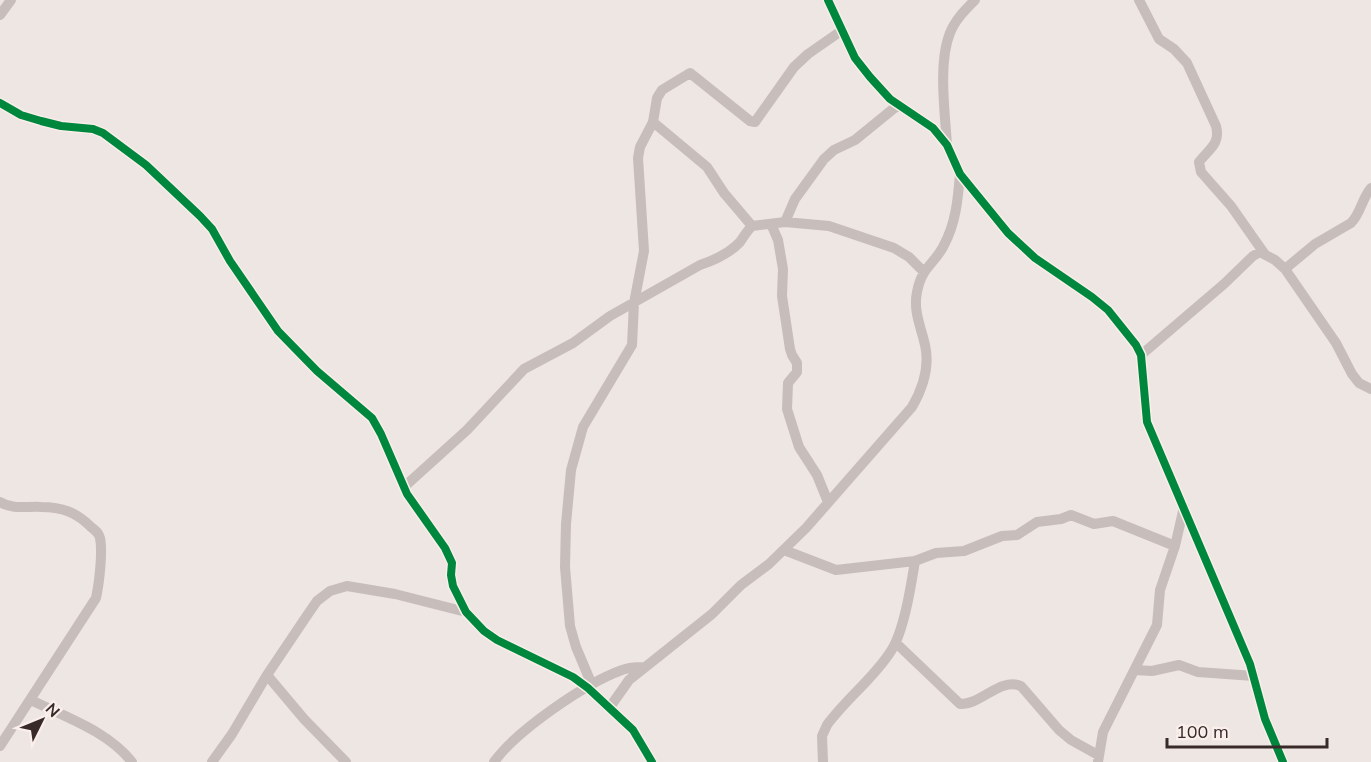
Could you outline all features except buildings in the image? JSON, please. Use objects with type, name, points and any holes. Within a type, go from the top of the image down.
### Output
[{"type":"street","points":[[0,15],[11,0]]},
{"type":"street","points":[[828,0],[855,58],[890,99],[933,128],[947,145],[960,174],[1008,233],[1035,258],[1108,310],[1136,345],[1141,355],[1147,422],[1254,676],[1268,728],[1283,762]]},
{"type":"street","points":[[947,145],[944,80],[949,35],[960,14],[975,0]]},
{"type":"street","points":[[1139,0],[1159,39],[1174,49],[1187,63],[1216,126],[1218,137],[1212,149],[1200,162],[1201,172],[1231,206],[1264,253],[1285,269],[1336,343],[1352,374],[1359,383],[1371,389]]},
{"type":"street","points":[[590,686],[570,626],[567,603],[566,524],[571,470],[583,427],[632,345],[634,303],[644,251],[638,158],[640,147],[653,122],[657,98],[662,90],[690,72],[750,121],[755,122],[794,67],[808,54],[841,31]]},
{"type":"street","points":[[0,103],[21,115],[41,121],[61,126],[93,129],[103,133],[146,165],[212,229],[230,261],[278,331],[317,371],[372,418],[412,504],[445,548],[452,563],[453,586],[466,612],[484,631],[497,640],[590,686],[633,730],[652,762]]},
{"type":"street","points":[[786,222],[795,199],[824,159],[834,150],[855,140],[898,105]]},
{"type":"street","points":[[653,122],[707,167],[724,193],[752,226]]},
{"type":"street","points":[[610,707],[629,680],[688,635],[741,585],[784,550],[912,406],[920,393],[927,363],[915,306],[917,291],[923,271],[944,247],[958,204],[960,174]]},
{"type":"street","points":[[1285,269],[1315,244],[1351,223],[1356,218],[1371,188]]},
{"type":"street","points":[[404,487],[467,430],[524,369],[573,343],[610,316],[700,265],[715,261],[740,242],[752,226],[786,222],[829,226],[894,248],[909,257],[923,271]]},
{"type":"street","points":[[771,224],[778,240],[783,269],[782,296],[790,349],[797,363],[797,372],[788,383],[787,409],[799,447],[817,475],[828,502]]},
{"type":"street","points":[[1141,355],[1253,256],[1260,252],[1264,253]]},
{"type":"street","points":[[0,502],[13,507],[63,509],[78,514],[100,537],[99,585],[96,598],[0,746]]},
{"type":"street","points":[[896,643],[960,704],[972,702],[1006,686],[1017,684],[1021,686],[1059,730],[1098,758],[1103,732],[1157,625],[1160,590],[1175,546],[1184,507]]},
{"type":"street","points":[[784,550],[836,570],[915,561],[936,553],[964,551],[1002,536],[1017,535],[1039,521],[1061,519],[1071,515],[1094,524],[1113,521],[1175,546]]},
{"type":"street","points":[[824,762],[822,736],[827,725],[890,653],[896,643],[915,561]]},
{"type":"street","points":[[212,762],[317,601],[330,591],[347,586],[395,594],[466,612]]},
{"type":"street","points":[[1136,670],[1152,670],[1179,665],[1198,672],[1254,676]]},
{"type":"street","points":[[494,762],[518,735],[590,686],[623,669],[646,667]]},
{"type":"street","points":[[267,675],[304,719],[346,762]]},
{"type":"street","points":[[31,700],[90,728],[121,750],[132,762]]},
{"type":"cycle path","points":[[828,0],[855,58],[890,99],[933,128],[947,145],[960,174],[1008,233],[1035,258],[1108,310],[1136,345],[1141,355],[1147,422],[1250,664],[1265,719],[1283,762]]},
{"type":"cycle path","points":[[0,103],[21,115],[41,121],[61,126],[93,129],[103,133],[146,165],[200,216],[212,229],[230,261],[278,331],[317,371],[372,418],[407,494],[445,548],[452,563],[453,586],[466,612],[484,631],[497,640],[573,677],[588,688],[633,730],[652,762]]}]
